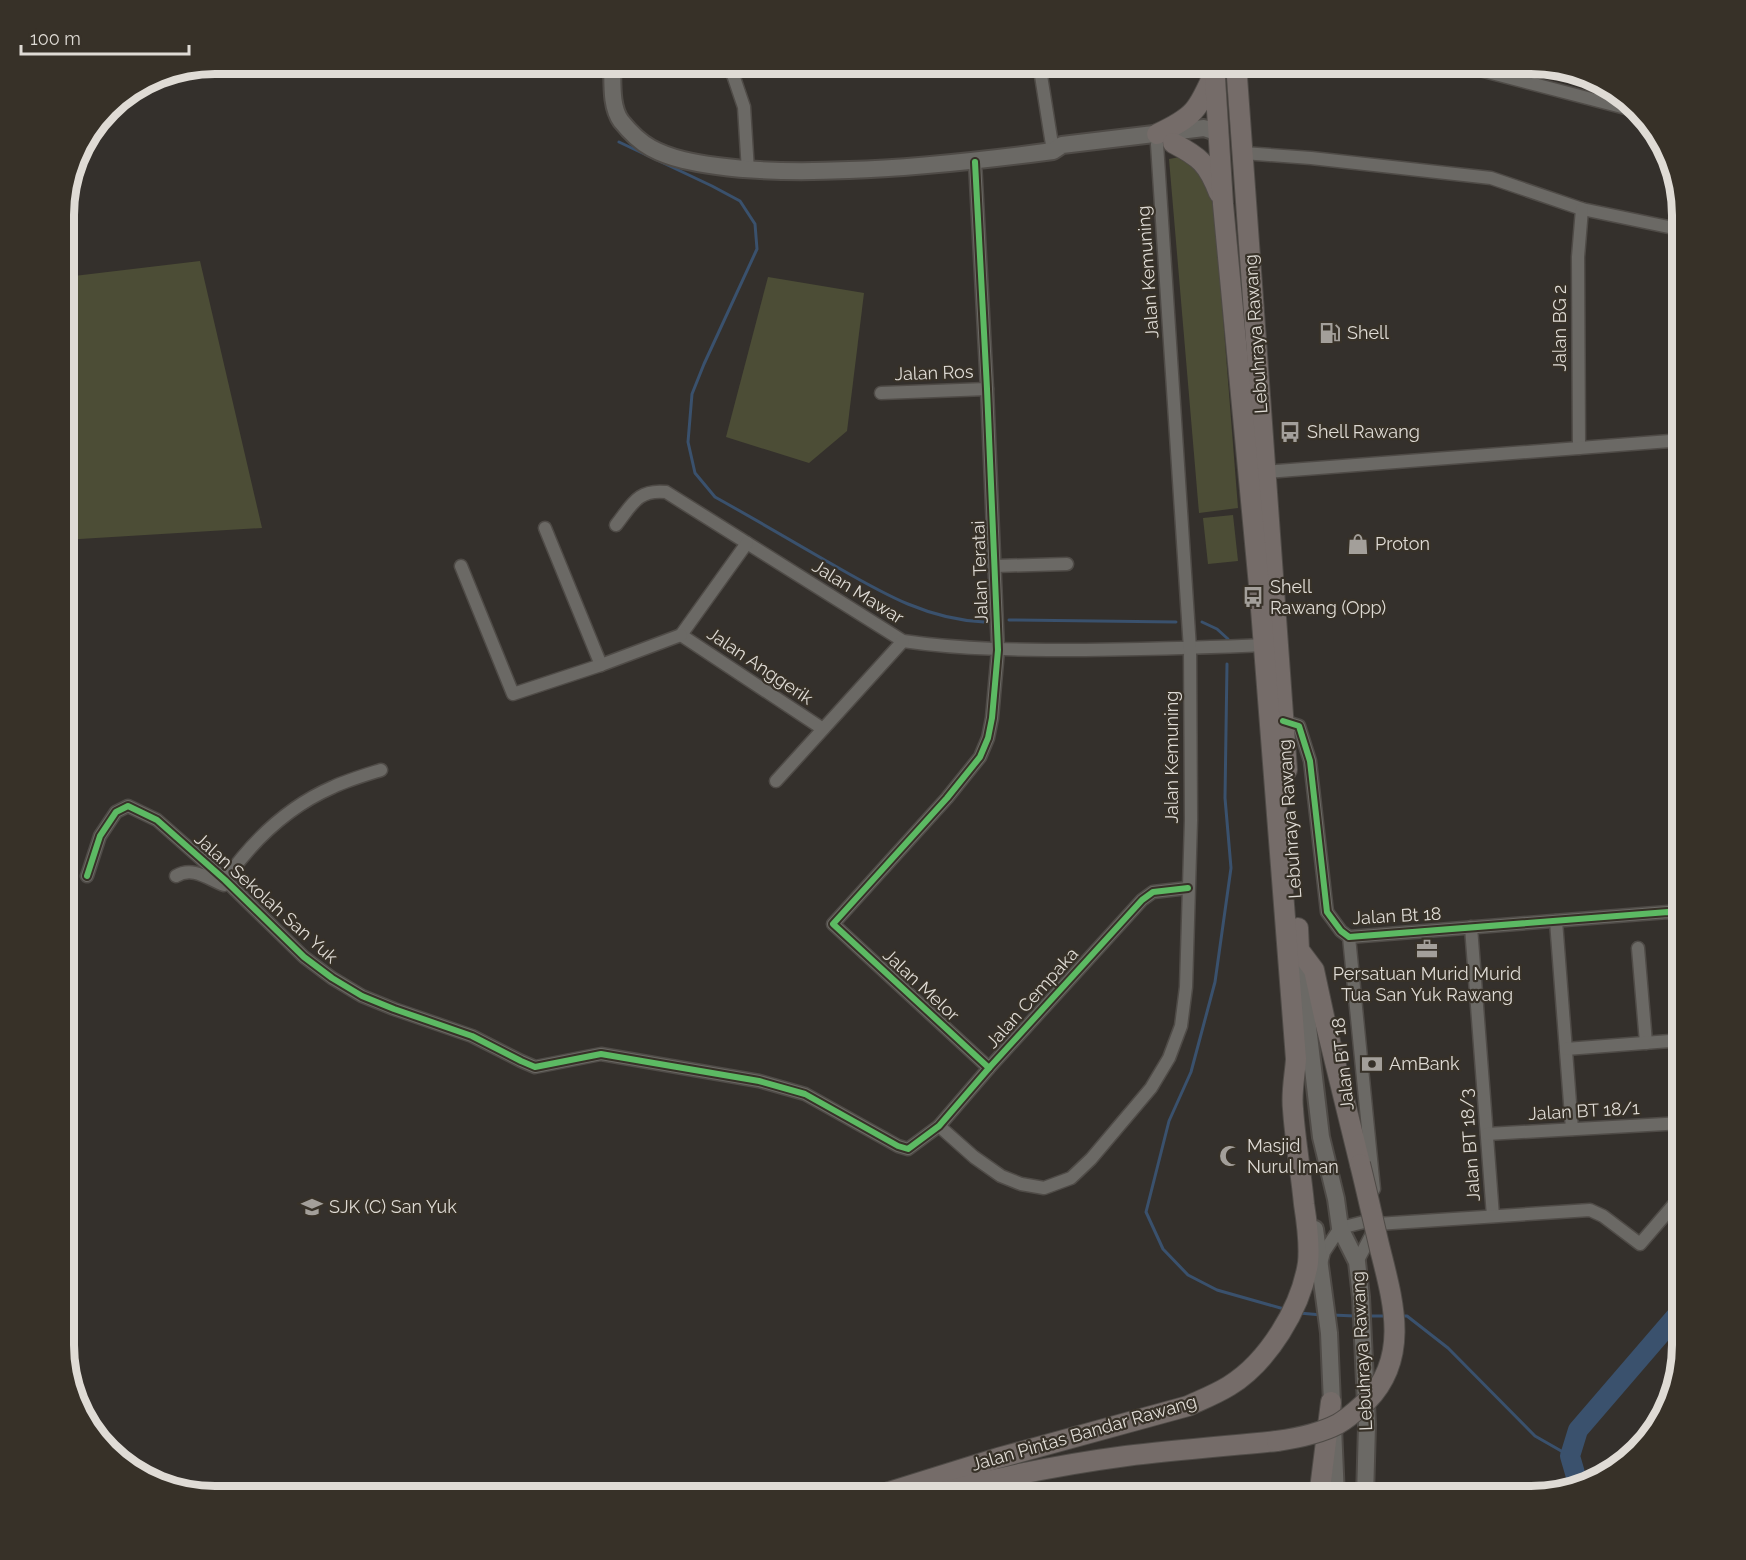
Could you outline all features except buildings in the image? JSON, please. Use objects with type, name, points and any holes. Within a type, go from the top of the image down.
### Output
[{"type":"main road","points":[[1212,73],[1197,108],[1163,140],[1195,154],[1213,177],[1223,204]]},
{"type":"main road","name":"Lebuhraya Rawang","points":[[1215,73],[1223,204],[1264,645],[1296,1059]]},
{"type":"main road","name":"Lebuhraya Rawang","points":[[1237,73],[1299,950]]},
{"type":"main road","points":[[1240,111],[1232,130],[1219,134],[1243,163]]},
{"type":"main road","name":"Jalan Pintas Bandar Rawang","points":[[964,1486],[1127,1456],[1309,1436],[1339,1424],[1356,1412],[1373,1394],[1386,1373],[1393,1355],[1394,1310],[1324,1021],[1314,970],[1299,950]]},
{"type":"main road","name":"Jalan Pintas Bandar Rawang","points":[[908,1486],[998,1458],[1188,1406],[1230,1385],[1259,1361],[1278,1337],[1297,1302],[1303,1288],[1308,1262],[1307,1221],[1292,1106],[1296,1059]]},
{"type":"main road","points":[[1320,1486],[1331,1402]]},
{"type":"street","points":[[613,73],[614,100],[619,119],[651,148],[694,163],[748,171],[848,171],[903,168],[975,162],[1053,151],[1062,145],[1205,139],[1219,134]]},
{"type":"street","points":[[733,73],[744,107],[748,171]]},
{"type":"street","points":[[1041,73],[1053,151]]},
{"type":"street","points":[[1491,73],[1622,107]]},
{"type":"street","name":"Jalan Kemuning","points":[[939,1126],[1000,1176],[1021,1184],[1044,1188],[1071,1178],[1151,1088],[1169,1058],[1181,1026],[1186,987],[1191,820],[1190,649],[1163,140]]},
{"type":"street","points":[[1243,163],[1311,159],[1491,178],[1582,209],[1672,228]]},
{"type":"street","name":"Jalan Teratai","points":[[833,924],[947,798],[980,757],[993,718],[998,650],[975,162]]},
{"type":"street","name":"Jalan BG 2","points":[[1579,447],[1578,257],[1582,209]]},
{"type":"street","name":"Jalan Ros","points":[[881,393],[987,389]]},
{"type":"street","points":[[1266,472],[1672,441]]},
{"type":"street","name":"Jalan Mawar","points":[[616,525],[639,496],[653,490],[666,492],[903,641],[935,646],[998,650],[1190,649],[1264,645]]},
{"type":"street","points":[[545,528],[601,665]]},
{"type":"street","name":"Jalan Anggerik","points":[[747,543],[681,635],[823,729]]},
{"type":"street","points":[[995,566],[1067,564]]},
{"type":"street","points":[[461,566],[513,694],[681,635]]},
{"type":"street","points":[[776,781],[903,641]]},
{"type":"street","name":"Jalan Bt 18","points":[[1283,721],[1299,726],[1310,761],[1327,912],[1349,937],[1672,912]]},
{"type":"street","points":[[176,876],[180,873],[201,873],[222,885],[228,883],[240,859],[262,835],[297,805],[335,786],[381,770]]},
{"type":"street","name":"Jalan Sekolah San Yuk","points":[[87,876],[100,836],[116,812],[128,806],[157,820],[228,883],[304,957],[332,978],[362,996],[472,1036],[535,1066],[601,1054],[759,1081],[805,1094],[897,1146],[908,1149]]},
{"type":"street","name":"Jalan Cempaka","points":[[908,1149],[939,1126],[988,1068],[1142,900],[1153,892],[1188,888]]},
{"type":"street","points":[[1556,921],[1572,1130]]},
{"type":"street","name":"Jalan Melor","points":[[833,924],[988,1068]]},
{"type":"street","name":"Jalan BT 18/3","points":[[1471,927],[1493,1216]]},
{"type":"street","name":"Jalan BT 18","points":[[1349,937],[1377,1224]]},
{"type":"street","points":[[1638,948],[1646,1043]]},
{"type":"street","name":"Lebuhraya Rawang","points":[[1299,950],[1321,1137],[1336,1199],[1340,1228],[1357,1262],[1363,1334],[1367,1486]]},
{"type":"street","points":[[1566,1049],[1672,1041]]},
{"type":"street","name":"Lebuhraya Rawang","points":[[1296,1059],[1312,1211],[1329,1332],[1335,1486]]},
{"type":"street","name":"Jalan BT 18/1","points":[[1487,1134],[1672,1124]]},
{"type":"street","points":[[1320,1265],[1324,1252],[1340,1228],[1364,1222],[1377,1224],[1590,1210],[1603,1216],[1640,1244],[1672,1207]]},
{"type":"street","points":[[1357,1262],[1377,1224]]},
{"type":"green space","points":[[1185,156],[1206,179],[1214,203],[1238,508],[1199,513],[1169,159]]},
{"type":"green space","points":[[200,261],[262,528],[74,539],[74,276]]},
{"type":"green space","points":[[768,277],[864,293],[847,431],[809,463],[726,437]]},
{"type":"green space","points":[[1233,515],[1238,561],[1208,564],[1203,518]]},
{"type":"waterway","points":[[619,142],[740,201],[755,224],[757,249],[692,394],[688,442],[695,473],[715,497],[900,601],[940,615],[984,622]]},
{"type":"waterway","points":[[1009,620],[1176,622]]},
{"type":"waterway","points":[[1202,622],[1217,629],[1228,639]]},
{"type":"waterway","points":[[1227,664],[1225,798],[1231,868],[1215,982],[1191,1072],[1169,1121],[1146,1212],[1163,1249],[1188,1275],[1217,1290],[1284,1309]]},
{"type":"waterway","points":[[1299,1313],[1322,1315]]},
{"type":"waterway","points":[[1332,1315],[1355,1316]]},
{"type":"waterway","points":[[1368,1316],[1385,1316]]},
{"type":"waterway","points":[[1401,1316],[1407,1316],[1448,1348],[1535,1436],[1570,1456]]},
{"type":"waterway","points":[[1577,1479],[1570,1456],[1578,1430],[1672,1321]]},
{"type":"cycle path","points":[[975,162],[998,650],[992,718],[988,738],[980,757],[947,798],[833,924],[989,1068]]},
{"type":"cycle path","points":[[1283,721],[1299,726],[1310,761],[1327,912],[1341,931],[1349,937],[1672,912]]},
{"type":"cycle path","points":[[87,876],[100,836],[116,812],[128,806],[157,820],[225,880],[304,957],[332,978],[362,996],[472,1036],[535,1067],[601,1054],[759,1081],[805,1094],[898,1146],[908,1149],[939,1126],[1142,900],[1153,892],[1188,888]]},
{"type":"place","name":"Shell","points":[[1330,333]]},
{"type":"place","name":"Shell Rawang","points":[[1290,432]]},
{"type":"place","name":"Proton","points":[[1358,544]]},
{"type":"place","name":"Shell Rawang (Opp)","points":[[1253,597]]},
{"type":"place","name":"Persatuan Murid Murid Tua San Yuk Rawang","points":[[1427,949]]},
{"type":"place","name":"AmBank","points":[[1372,1064]]},
{"type":"place","name":"Masjid Nurul Iman","points":[[1230,1156]]},
{"type":"place","name":"SJK (C) San Yuk","points":[[312,1207]]}]
